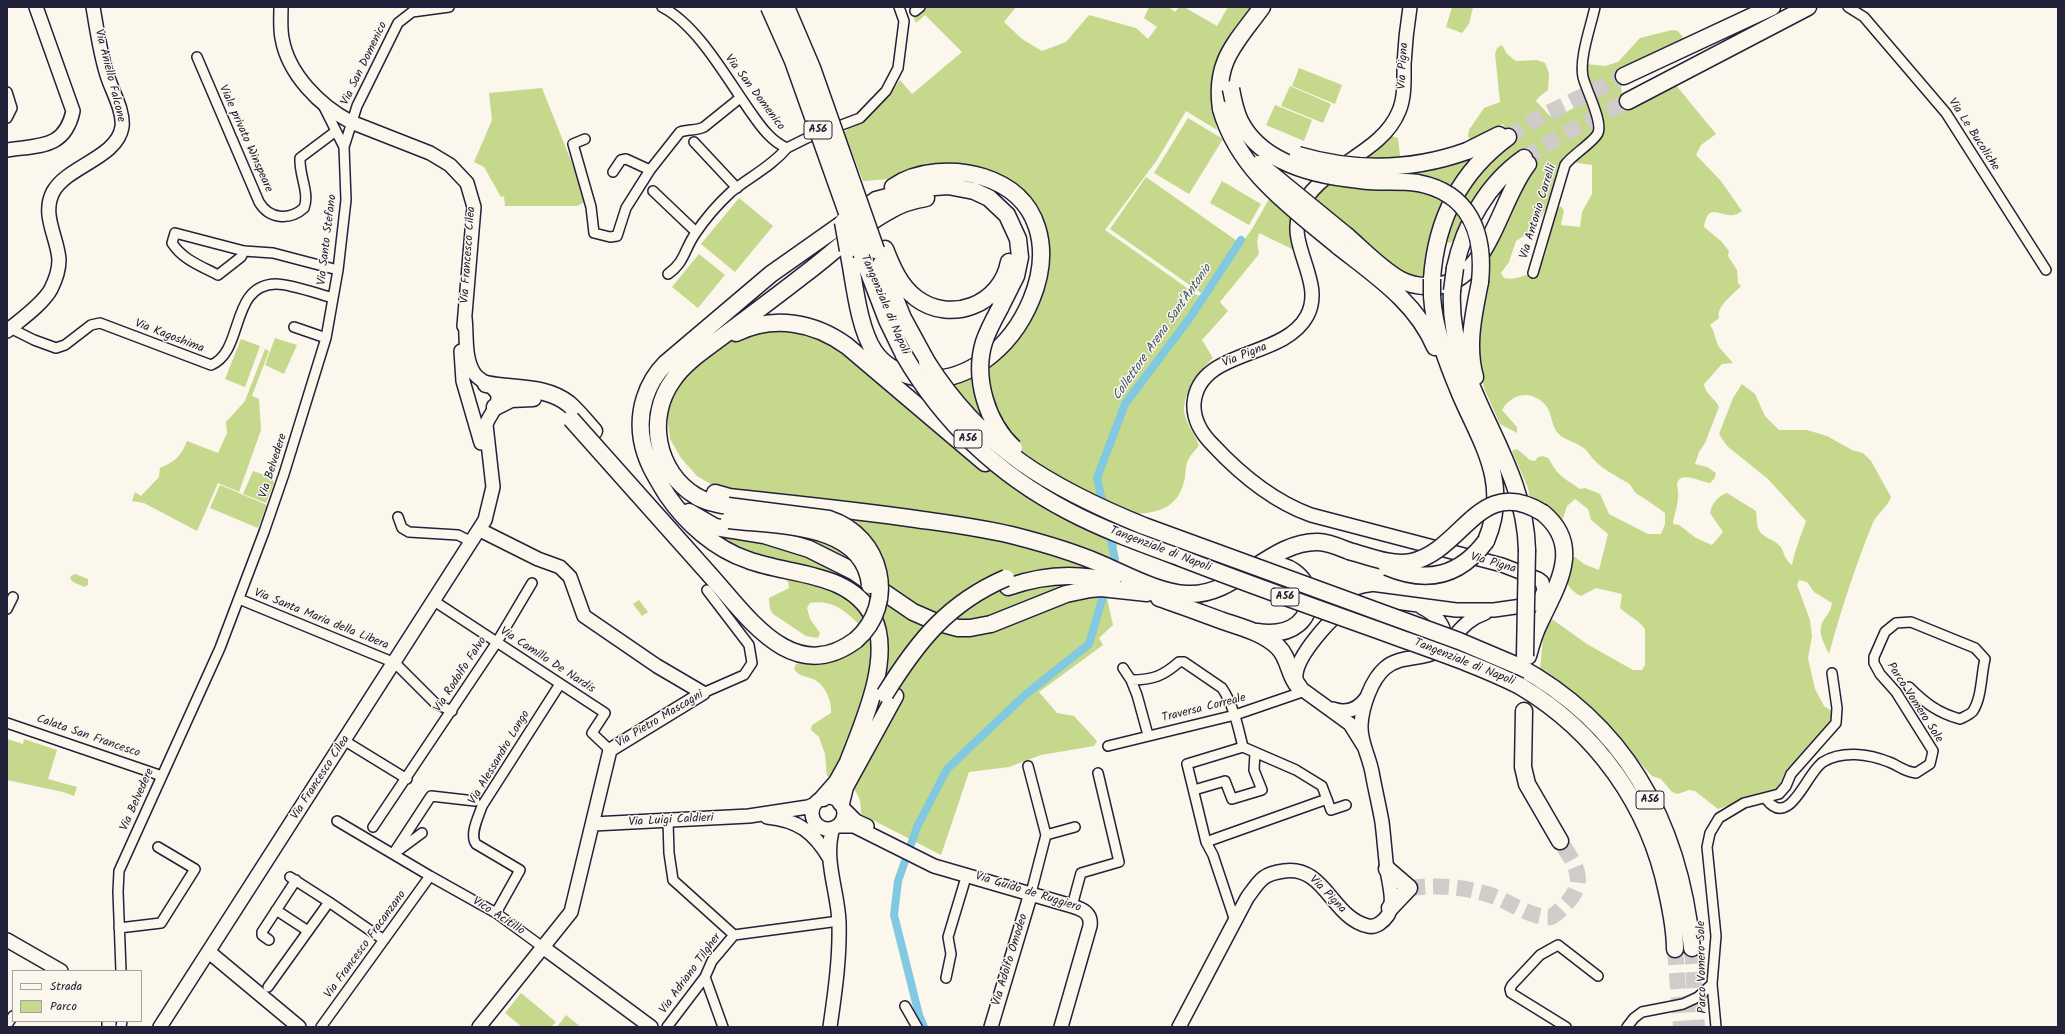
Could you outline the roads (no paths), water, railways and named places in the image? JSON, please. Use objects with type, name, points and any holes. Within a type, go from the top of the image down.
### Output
[{"type":"highway","name":"A56","points":[[770,7],[790,54],[833,169],[868,251]]},
{"type":"highway","name":"A56","points":[[786,7],[812,68],[849,171],[868,251]]},
{"type":"highway","points":[[1624,76],[1772,7]]},
{"type":"highway","points":[[1628,101],[1808,7]]},
{"type":"highway","points":[[1259,11],[1235,54],[1231,73],[1231,89],[1236,111],[1245,129],[1257,142],[1272,155],[1304,168],[1336,177],[1374,182],[1405,182],[1437,188],[1457,201],[1469,216],[1478,236],[1482,258],[1480,282],[1472,321],[1470,398]]},
{"type":"highway","points":[[1259,11],[1237,38],[1228,55],[1220,84],[1221,109],[1234,143],[1257,174],[1282,199],[1404,282],[1419,286],[1442,286],[1464,276],[1477,260],[1526,161],[1500,178],[1480,204],[1464,235],[1455,268],[1452,291],[1454,332],[1470,398]]},
{"type":"highway","points":[[1231,89],[1242,116],[1256,133],[1276,147],[1310,159],[1352,167],[1393,167],[1429,163],[1467,151],[1507,134],[1481,160],[1465,179],[1453,198],[1437,238],[1432,279],[1432,296],[1438,333],[1489,440],[1521,501],[1527,534],[1524,659]]},
{"type":"highway","points":[[848,762],[878,674],[881,653],[876,624],[864,603],[844,587],[829,581],[768,566],[735,555],[703,534],[678,512],[650,467],[644,454],[641,425],[645,398],[660,370],[771,274],[897,184],[932,173],[950,172],[977,175],[994,181],[1008,189],[1028,210],[1040,238],[1042,260],[1033,296],[1024,314],[1011,333],[992,353],[980,362],[946,377],[929,379],[897,372],[875,353],[867,338],[868,251]]},
{"type":"highway","points":[[876,200],[921,188],[948,186],[974,191],[989,198],[1002,208],[1015,229],[1020,257],[1016,276],[986,336],[982,351],[982,384],[988,409],[1004,436],[1013,447],[1075,496]]},
{"type":"highway","points":[[868,251],[894,270],[909,292],[923,302],[945,310],[969,308],[985,300],[1002,281],[1006,272],[1009,256],[1008,240],[1001,224],[983,207],[967,199],[948,196],[915,200],[891,210],[861,229],[810,271],[708,348],[673,379],[660,409],[658,442],[664,459],[673,474],[696,496],[764,535],[809,549],[853,572],[913,612],[936,622],[958,628],[991,624],[1066,594],[1084,590],[1101,588],[1147,593]]},
{"type":"highway","points":[[1342,241],[1415,312],[1427,331],[1448,376],[1470,398]]},
{"type":"highway","name":"Tangenziale di Napoli","points":[[868,251],[887,320],[904,355],[927,392],[958,429],[998,466],[1053,503],[1138,542],[1290,599],[1469,663],[1520,686],[1556,710],[1580,732],[1610,764],[1628,792],[1644,823],[1658,856],[1670,903],[1675,947],[1664,932]]},
{"type":"highway","name":"Tangenziale di Napoli","points":[[868,251],[927,362],[952,397],[975,423],[1024,465],[1075,496],[1144,526],[1460,642],[1524,659],[1592,719],[1618,748],[1636,776],[1658,816],[1674,856],[1685,897],[1692,948]]},
{"type":"highway","points":[[708,348],[738,332],[774,322],[795,324],[820,331],[838,339],[986,464],[1014,483],[1053,503]]},
{"type":"highway","points":[[486,384],[524,397],[540,399],[556,406],[564,412],[711,578],[764,635],[789,650],[807,655],[820,656],[841,650],[853,636],[866,630],[874,618],[880,590],[880,576],[869,548],[859,536],[844,525],[829,519],[698,511],[661,485]]},
{"type":"highway","points":[[495,407],[512,393]]},
{"type":"highway","points":[[728,513],[848,509],[974,527],[1047,545],[1098,563],[1170,592],[1188,594],[1212,591],[1287,549],[1308,542],[1326,542],[1401,572],[1430,576],[1448,571],[1464,564],[1479,551],[1486,541],[1493,522],[1495,498],[1489,440]]},
{"type":"highway","points":[[1348,551],[1392,563],[1410,562],[1427,557],[1478,512],[1491,505],[1516,503],[1531,506],[1543,513],[1553,523],[1560,535],[1564,557],[1560,581],[1524,659]]},
{"type":"highway","points":[[1245,573],[1263,567],[1277,566],[1294,572],[1304,582],[1308,593],[1307,612],[1297,625],[1280,633],[1270,634],[1253,632]]},
{"type":"highway","points":[[819,801],[837,782],[885,694],[908,658],[941,618],[972,594],[1006,578],[1049,567],[1086,567],[1129,576]]},
{"type":"highway","points":[[842,806],[845,787],[891,702],[909,673],[942,631],[968,609],[994,593],[1034,579],[1058,576],[1098,578],[1147,593],[1253,632],[1269,639],[1279,648],[1288,660],[1293,679],[1302,689]]},
{"type":"highway","points":[[1524,711],[1523,767],[1530,792],[1560,841]]},
{"type":"highway","points":[[1628,792],[1630,817]]},
{"type":"highway","points":[[1387,869],[1409,888],[1390,908]]},
{"type":"main road","points":[[7,150],[48,145],[60,137],[70,125],[73,111],[36,7]]},
{"type":"main road","name":"Via Aniello Falcone","points":[[9,329],[45,297],[51,289],[58,270],[58,252],[49,216],[50,198],[54,190],[72,173],[110,147],[117,140],[122,127],[120,114],[101,54],[94,7]]},
{"type":"main road","name":"Via Francesco Cilea","points":[[281,7],[282,37],[285,50],[295,70],[322,104],[351,122],[430,153],[450,165],[467,183],[474,207],[461,359],[463,381],[484,454],[486,489],[480,530]]},
{"type":"main road","name":"Via Pigna","points":[[1179,1027],[1248,898],[1259,881],[1270,873],[1290,870],[1308,874],[1324,888],[1350,919],[1372,927],[1381,923],[1387,916],[1390,908],[1391,893],[1382,822],[1371,768],[1364,748],[1350,724],[1302,689],[1296,675],[1300,660],[1340,613],[1357,602],[1373,599],[1456,610],[1494,610],[1536,604],[1543,595],[1544,590],[1542,582],[1534,577],[1502,565],[1311,515],[1285,504],[1243,474],[1211,443],[1200,427],[1195,412],[1195,397],[1198,390],[1208,375],[1215,368],[1284,340],[1297,329],[1308,315],[1312,293],[1298,230],[1298,215],[1307,198],[1318,185],[1370,147],[1389,128],[1400,111],[1406,32],[1410,7]]},
{"type":"main road","name":"Via Francesco Cilea","points":[[160,1027],[480,530],[491,503],[493,487],[492,466],[486,431],[487,420],[498,402],[496,390],[479,379],[469,364],[465,318]]},
{"type":"main road","points":[[472,411],[486,412],[495,407]]},
{"type":"main road","points":[[480,530],[538,560],[560,567],[570,578],[584,616],[657,666],[703,693]]},
{"type":"main road","name":"Via Pigna","points":[[1410,604],[1428,611],[1440,623],[1445,633],[1440,649]]},
{"type":"main road","name":"Via Pigna","points":[[1364,748],[1361,726],[1369,695],[1377,677],[1386,667],[1401,659],[1430,654],[1440,649],[1471,619],[1494,610]]},
{"type":"main road","name":"Via Pietro Mascagni","points":[[479,1027],[544,948],[571,912],[610,750],[703,693]]},
{"type":"main road","name":"Via Pigna","points":[[1331,709],[1340,712],[1356,709],[1369,695]]},
{"type":"main road","points":[[833,798],[842,806],[843,818],[835,827],[823,828],[816,822],[812,813],[819,801],[833,798]]},
{"type":"main road","name":"Via Luigi Caldieri","points":[[593,824],[749,816],[802,808],[819,801]]},
{"type":"main road","name":"Via Guido de Ruggiero","points":[[842,806],[856,820],[937,861],[946,868]]},
{"type":"main road","name":"Via Luigi Caldieri","points":[[749,816],[776,818],[797,824],[818,840],[830,859]]},
{"type":"main road","name":"Via Guido de Ruggiero","points":[[835,827],[854,826],[934,866],[946,868],[1031,893],[1086,911],[1091,923],[1061,1027]]},
{"type":"main road","name":"Via Luigi Caldieri","points":[[830,1027],[839,966],[839,921],[830,859],[830,841],[835,827]]},
{"type":"main road","name":"Via Adolfo Omodeo","points":[[991,1027],[1031,893]]},
{"type":"main road","points":[[7,940],[47,967],[58,970]]},
{"type":"main road","name":"Vico Acitillo","points":[[544,948],[651,1027]]},
{"type":"main road","points":[[209,952],[298,1027]]},
{"type":"street","name":"Via San Domenico","points":[[351,122],[398,23],[412,12],[449,7]]},
{"type":"street","name":"Via San Domenico","points":[[662,7],[677,18],[698,40],[760,124],[778,145],[786,148],[807,138],[860,118],[886,91],[898,68],[904,21],[899,7]]},
{"type":"street","name":"Via Antonio Carrelli","points":[[1533,273],[1565,165],[1570,158],[1598,133],[1599,124],[1583,76],[1582,65],[1595,7]]},
{"type":"street","name":"Via Le Bucoliche","points":[[1848,7],[1864,17],[1946,113],[2046,270]]},
{"type":"street","name":"Viale privato Winspeare","points":[[197,57],[259,202],[263,209],[269,213],[290,217],[304,208],[307,195],[300,174],[300,158],[336,131]]},
{"type":"street","points":[[7,92],[12,108],[7,118]]},
{"type":"street","points":[[585,139],[573,144],[591,207],[594,233],[610,237],[617,236],[626,208],[650,170],[680,132],[687,130],[698,130],[704,127],[740,98]]},
{"type":"street","points":[[322,104],[344,147]]},
{"type":"street","name":"Via Santo Stefano","points":[[326,338],[338,270],[346,200],[344,147],[351,122]]},
{"type":"street","points":[[694,142],[737,188]]},
{"type":"street","points":[[668,274],[678,267],[696,232],[706,218],[737,188],[772,162],[786,148]]},
{"type":"street","points":[[613,172],[621,160],[626,159],[650,170]]},
{"type":"street","points":[[653,191],[696,232]]},
{"type":"street","points":[[244,251],[241,258],[218,275],[190,261],[177,250],[172,243],[175,233],[244,251],[273,253],[338,270]]},
{"type":"street","name":"Via Kagoshima","points":[[9,329],[56,348],[65,345],[91,326],[100,323],[211,365],[223,357],[244,303],[258,290],[278,284],[333,298]]},
{"type":"street","points":[[294,328],[326,338]]},
{"type":"street","name":"Via Belvedere","points":[[121,970],[118,928],[119,871],[220,648],[284,474],[326,338]]},
{"type":"street","points":[[398,517],[402,528],[410,532],[458,535],[472,542]]},
{"type":"street","name":"Via Pietro Mascagni","points":[[703,693],[736,684],[750,669],[752,662],[751,651],[711,578]]},
{"type":"street","name":"Via Rodolfo Falvo","points":[[373,827],[497,642],[532,583]]},
{"type":"street","points":[[7,609],[13,598]]},
{"type":"street","name":"Via Santa Maria della Libera","points":[[239,599],[394,663]]},
{"type":"street","name":"Via Camillo De Nardis","points":[[434,601],[605,713],[592,733],[610,750]]},
{"type":"street","name":"Parco Vomero Sole","points":[[1766,799],[1771,805],[1783,808],[1790,806],[1798,797],[1806,781],[1823,762],[1839,755],[1872,756],[1890,762],[1905,772],[1916,773],[1930,764],[1933,751],[1896,692],[1880,674],[1874,663],[1874,657],[1885,632],[1896,623],[1911,622],[1975,648],[1985,659],[1981,678],[1980,696],[1973,712],[1960,719],[1944,715],[1923,700],[1909,687]]},
{"type":"street","points":[[1131,680],[1141,680],[1164,675],[1179,662],[1184,662],[1222,688],[1235,715],[1243,747]]},
{"type":"street","points":[[394,663],[436,704],[452,711]]},
{"type":"street","points":[[1124,668],[1137,695],[1148,736]]},
{"type":"street","name":"Parco Vomero Sole","points":[[1716,1027],[1712,984],[1716,936],[1707,847],[1710,833],[1719,818],[1728,812],[1744,803],[1766,799],[1779,794],[1786,786],[1791,774],[1836,723],[1837,708],[1832,673]]},
{"type":"street","name":"Via Alessandro Longo","points":[[496,913],[520,870],[476,844],[473,837],[475,825],[482,806],[560,684]]},
{"type":"street","name":"Traversa Correale","points":[[1108,746],[1235,715],[1302,689]]},
{"type":"street","name":"Calata San Francesco","points":[[7,723],[162,776]]},
{"type":"street","points":[[345,741],[406,779]]},
{"type":"street","points":[[1235,921],[1213,856],[1206,842],[1187,764],[1243,747],[1296,770],[1322,786],[1331,810],[1346,805]]},
{"type":"street","points":[[1194,790],[1225,781],[1232,800],[1262,790],[1254,770],[1255,752]]},
{"type":"street","points":[[1028,766],[1046,835],[1031,893]]},
{"type":"street","points":[[1072,906],[1081,873],[1119,862],[1098,773]]},
{"type":"street","points":[[394,854],[431,796],[475,801]]},
{"type":"street","points":[[1206,842],[1327,800]]},
{"type":"street","name":"Vico Acitillo","points":[[337,820],[430,876],[496,913],[544,948]]},
{"type":"street","points":[[668,821],[669,853],[673,880],[734,935],[839,921]]},
{"type":"street","points":[[1046,835],[1075,827]]},
{"type":"street","points":[[394,854],[422,832]]},
{"type":"street","points":[[118,928],[162,923],[195,869],[158,847]]},
{"type":"street","points":[[946,978],[951,954],[948,937],[966,874]]},
{"type":"street","name":"Via Francesco Fracanzano","points":[[321,1027],[430,876]]},
{"type":"street","points":[[269,940],[262,935],[262,932],[293,879],[384,940]]},
{"type":"street","points":[[268,987],[329,902]]},
{"type":"street","points":[[276,910],[308,931]]},
{"type":"street","name":"Via Adriano Tilgher","points":[[667,1027],[705,977],[712,961],[734,935]]},
{"type":"street","points":[[1566,1027],[1511,993],[1510,989],[1512,985],[1540,955],[1558,946],[1598,976]]},
{"type":"street","points":[[705,977],[723,1027]]},
{"type":"street","points":[[1627,1027],[1634,1018],[1642,1012],[1683,1004],[1698,997],[1712,984]]},
{"type":"street","points":[[905,1006],[917,1027]]},
{"type":"waterway","name":"Collettore Arena Sant'Antonio","points":[[1111,571],[1115,559],[1097,478],[1125,404],[1189,319],[1241,240]]},
{"type":"waterway","name":"Collettore Arena Sant'Antonio","points":[[924,1027],[919,1015],[894,915],[898,881],[917,827],[947,769],[1025,695],[1089,644],[1106,586]]},
{"type":"tunnel","points":[[1508,137],[1534,120],[1624,76]]},
{"type":"tunnel","points":[[1524,158],[1560,136],[1628,101]]},
{"type":"tunnel","points":[[1409,888],[1439,886],[1467,889],[1487,894],[1535,915],[1551,917],[1559,911],[1572,896],[1578,880],[1575,865],[1560,841]]},
{"type":"tunnel","points":[[1692,948],[1697,1027]]},
{"type":"tunnel","points":[[1675,949],[1681,1027]]}]
